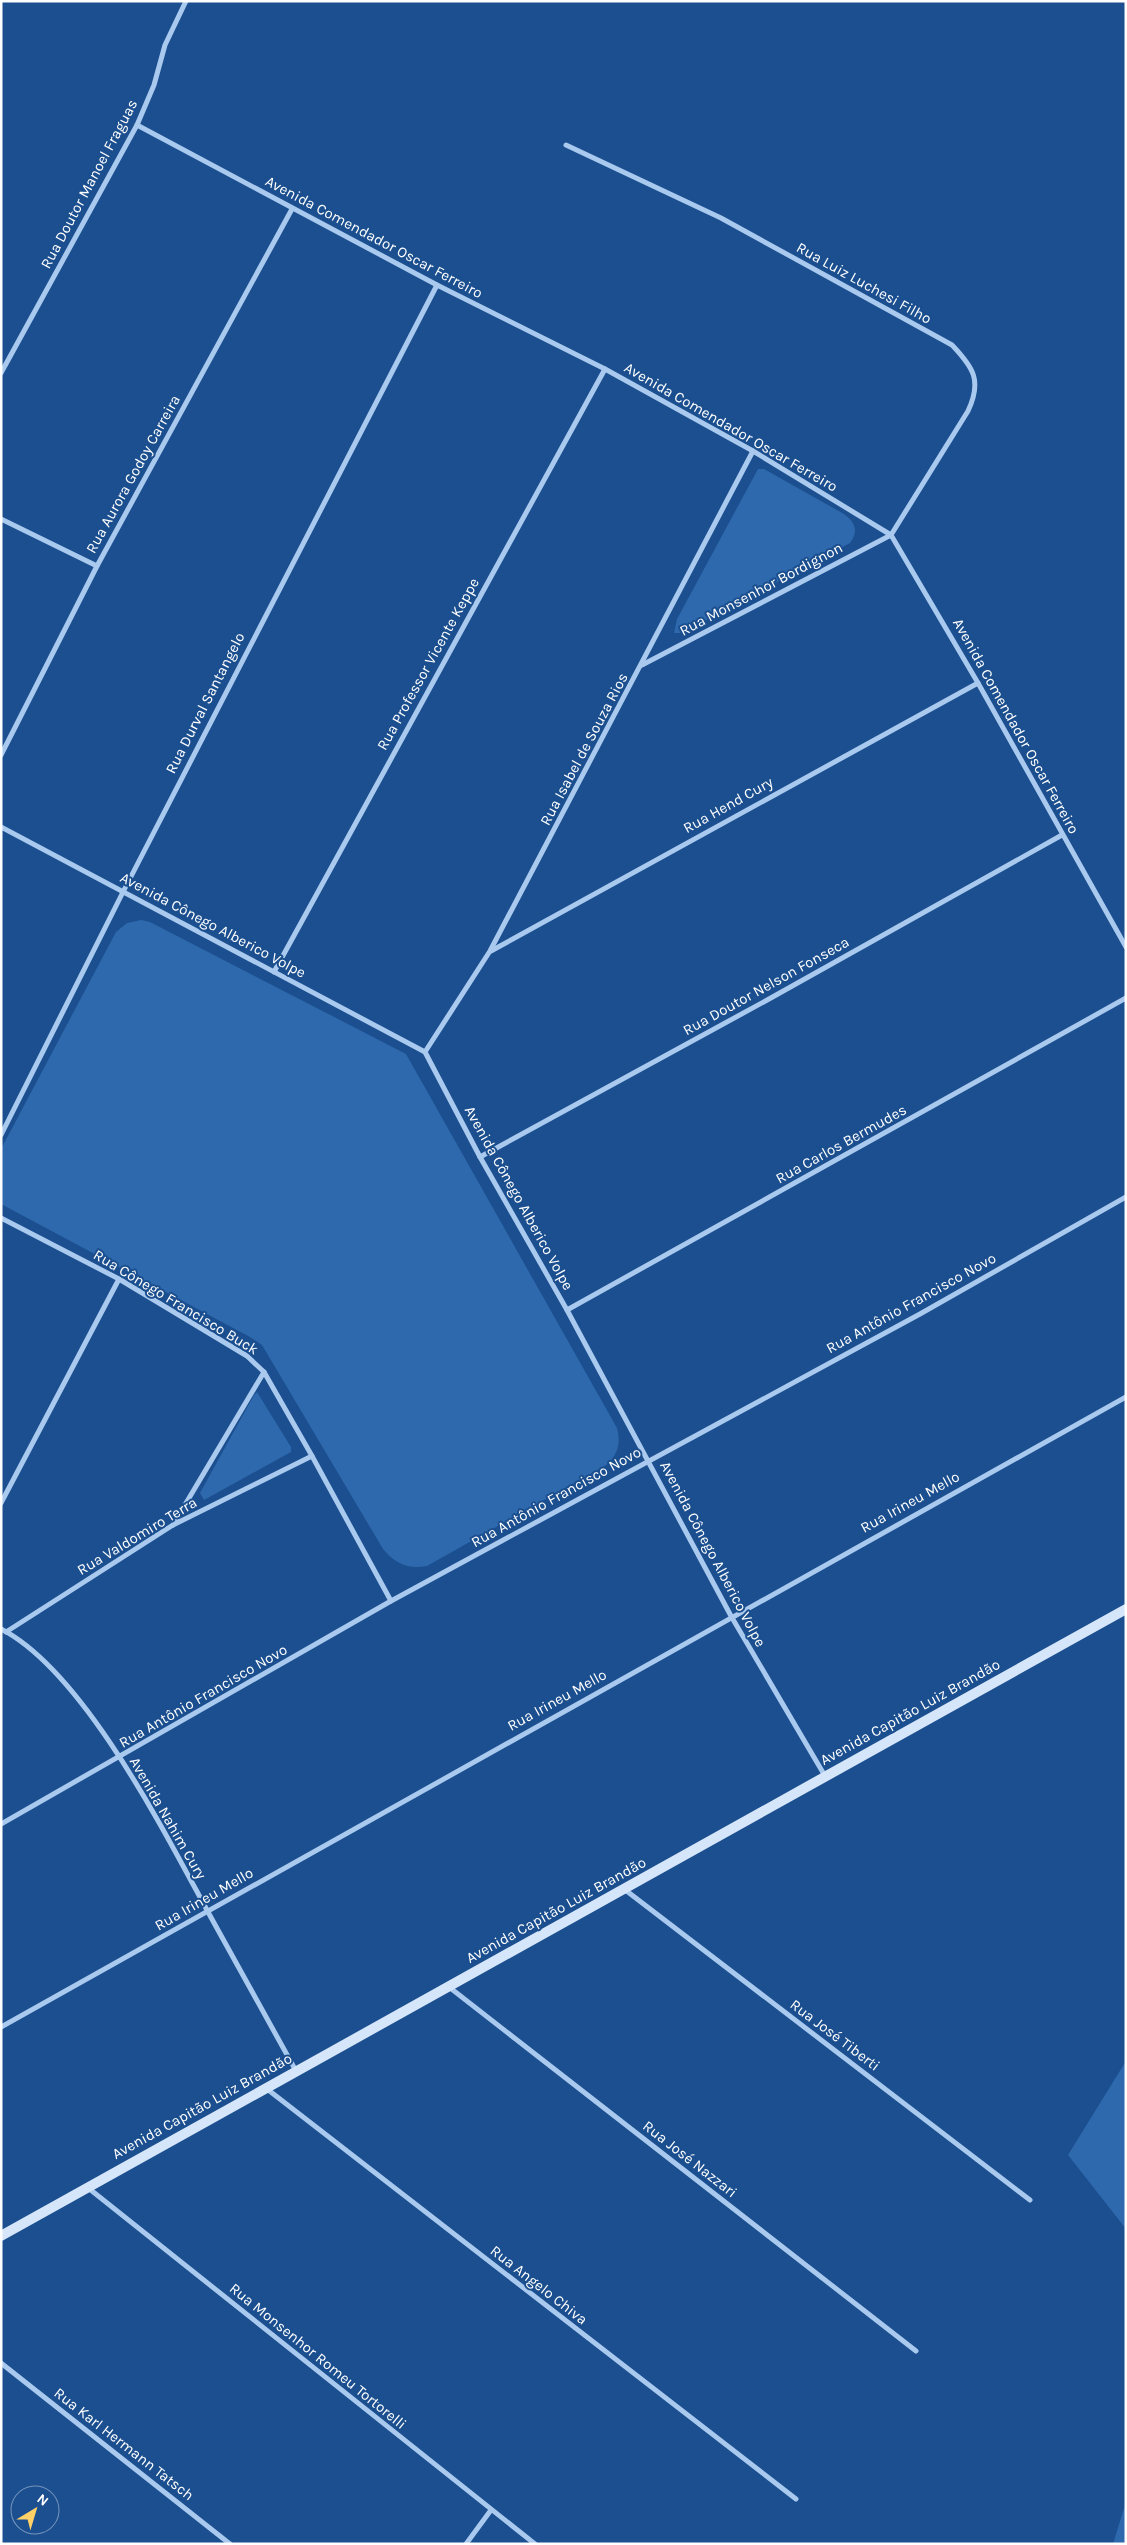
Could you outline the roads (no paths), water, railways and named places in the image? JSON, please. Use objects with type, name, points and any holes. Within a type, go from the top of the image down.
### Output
[{"type":"main road","name":"Avenida Capitão Luiz Brandão","points":[[1,2236],[1126,1609]]},
{"type":"street","name":"Rua Doutor Manoel Fraguas","points":[[1,373],[137,125],[154,85],[165,45],[186,1]]},
{"type":"street","name":"Avenida Comendador Oscar Ferreiro","points":[[137,125],[437,285],[605,370],[753,451],[891,535],[978,683],[1126,947]]},
{"type":"street","name":"Rua Luiz Luchesi Filho","points":[[566,145],[722,218],[952,345],[967,361],[975,378],[976,394],[968,411],[891,535]]},
{"type":"street","name":"Rua Aurora Godoy Carreira","points":[[1,756],[97,566],[292,209]]},
{"type":"street","name":"Rua Durval Santangelo","points":[[1,1136],[123,892],[437,285]]},
{"type":"street","name":"Rua Professor Vicente Keppe","points":[[274,972],[605,370]]},
{"type":"street","name":"Rua Isabel de Souza Rios","points":[[425,1052],[490,951],[753,451]]},
{"type":"street","points":[[1,519],[97,566]]},
{"type":"street","name":"Rua Monsenhor Bordignon","points":[[642,665],[891,535]]},
{"type":"street","name":"Rua Hend Cury","points":[[490,951],[978,683]]},
{"type":"street","name":"Avenida Cônego Alberico Volpe","points":[[1,827],[425,1052],[480,1157],[568,1310],[731,1616],[825,1776]]},
{"type":"street","name":"Rua Doutor Nelson Fonseca","points":[[480,1157],[769,1000],[1062,835]]},
{"type":"street","name":"Rua Carlos Bermudes","points":[[568,1310],[1126,998]]},
{"type":"street","name":"Rua Antônio Francisco Novo","points":[[1,1824],[119,1759],[391,1601],[920,1314],[1126,1197]]},
{"type":"street","name":"Rua Cônego Francisco Buck","points":[[1,1218],[120,1279],[247,1356],[264,1372],[391,1601]]},
{"type":"street","points":[[1,1503],[120,1279]]},
{"type":"street","points":[[173,1525],[264,1372]]},
{"type":"street","name":"Rua Irineu Mello","points":[[1,2026],[731,1616],[1126,1397]]},
{"type":"street","name":"Rua Valdomiro Terra","points":[[3,1630],[173,1525],[312,1456]]},
{"type":"street","name":"Avenida Nahim Cury","points":[[3,1630],[42,1659],[76,1696],[119,1759],[176,1853],[296,2072]]},
{"type":"street","name":"Rua José Tiberti","points":[[624,1890],[1030,2200]]},
{"type":"street","name":"Rua José Nazzari","points":[[449,1987],[916,2351]]},
{"type":"street","name":"Rua Angelo Chiva","points":[[267,2089],[796,2499]]},
{"type":"street","name":"Rua Monsenhor Romeu Tortorelli","points":[[86,2187],[535,2544]]},
{"type":"street","name":"Rua Karl Hermann Tatsch","points":[[1,2363],[230,2544]]},
{"type":"street","points":[[466,2544],[491,2510]]}]
